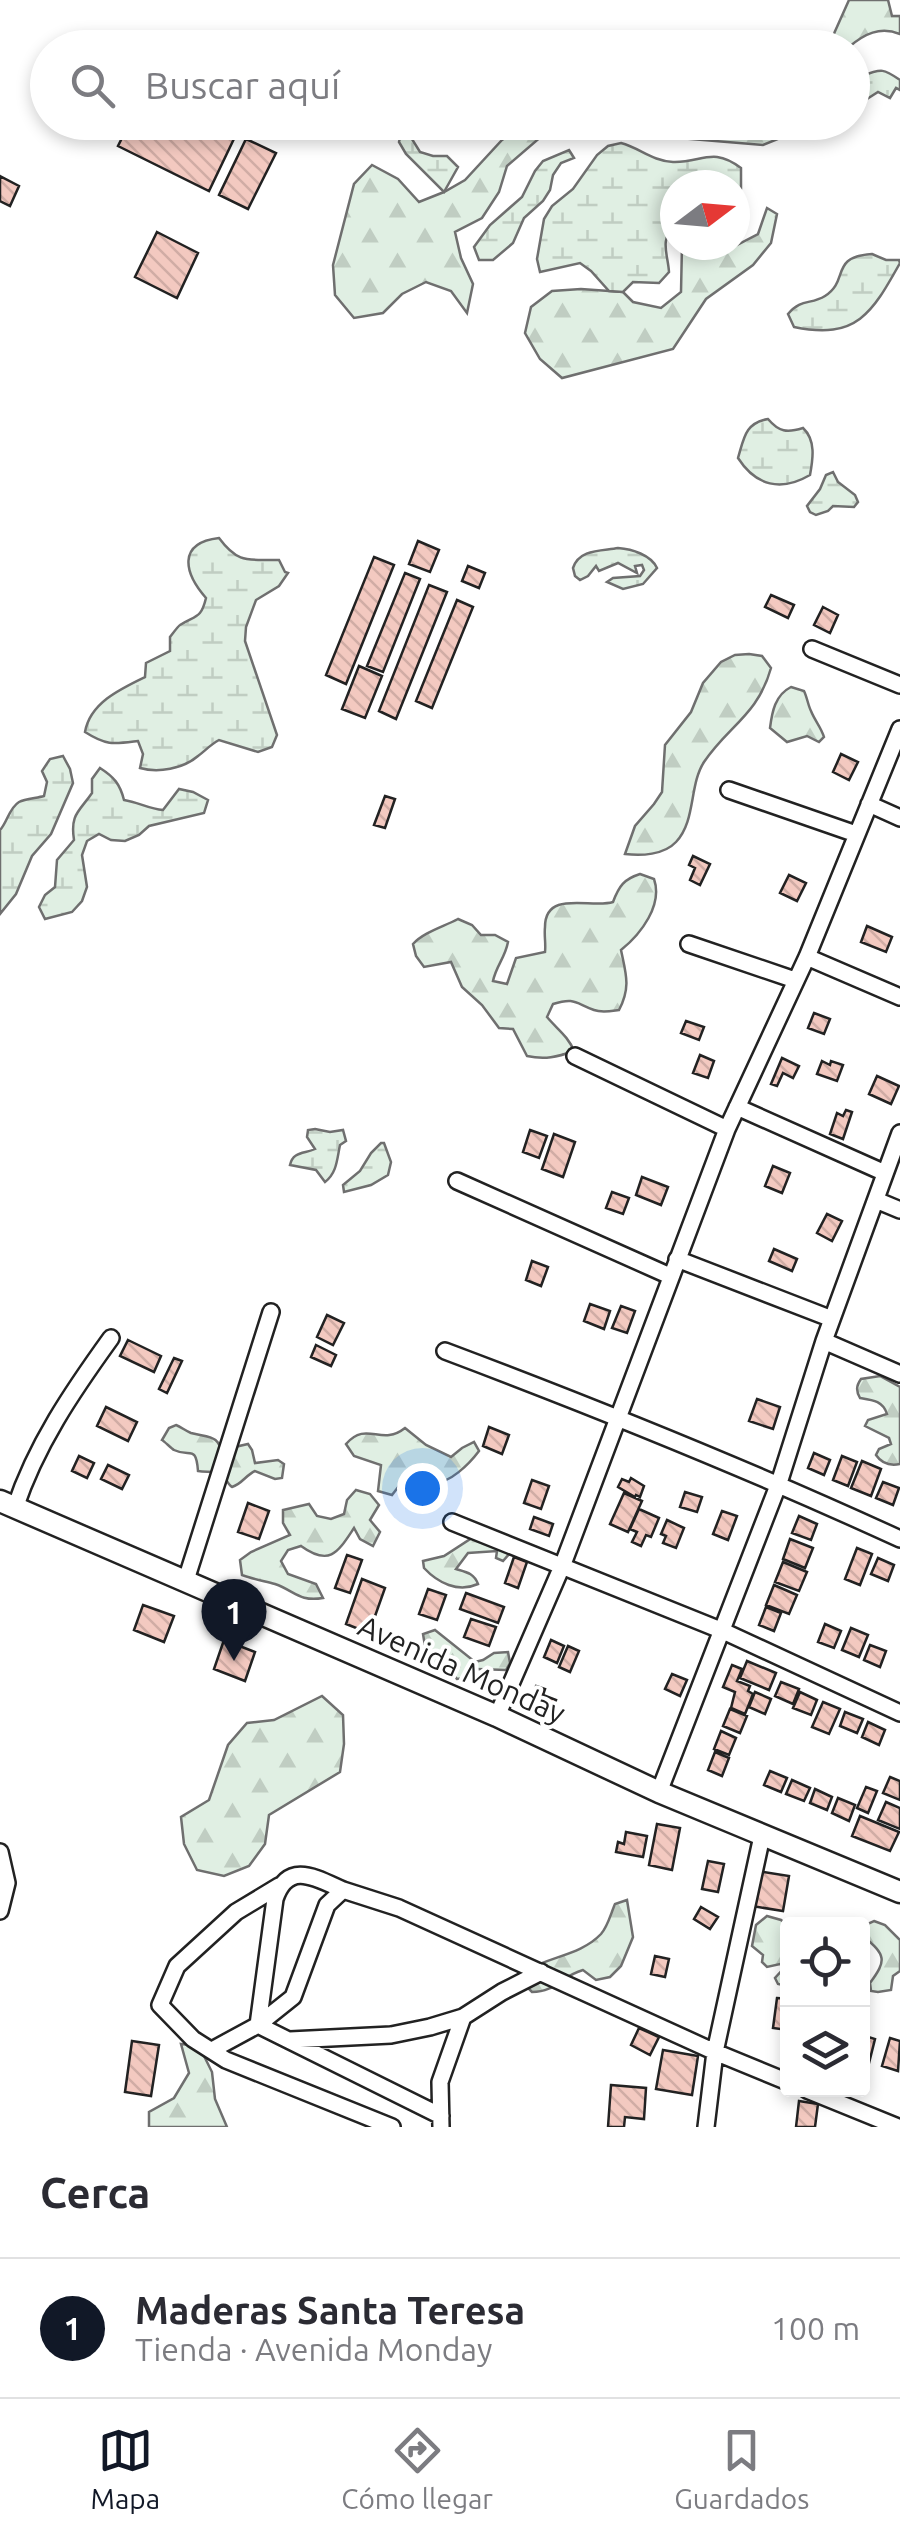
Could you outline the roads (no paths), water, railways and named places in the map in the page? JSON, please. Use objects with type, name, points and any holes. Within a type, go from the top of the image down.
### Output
[{"type":"main road","name":"Avenida Monday","points":[[8,1504],[497,1716],[658,1792],[900,1892]]},
{"type":"street","points":[[812,649],[900,686]]},
{"type":"street","points":[[497,1716],[563,1564],[727,1128],[806,957],[900,729]]},
{"type":"street","points":[[729,790],[856,834]]},
{"type":"street","points":[[869,804],[900,818]]},
{"type":"street","points":[[689,944],[795,980]]},
{"type":"street","points":[[806,957],[900,997]]},
{"type":"street","points":[[575,1056],[727,1128]]},
{"type":"street","points":[[737,1106],[886,1173]]},
{"type":"street","points":[[658,1792],[780,1483],[824,1341],[900,1133]]},
{"type":"street","points":[[457,1181],[670,1276]]},
{"type":"street","points":[[876,1200],[900,1210]]},
{"type":"street","points":[[678,1260],[832,1319]]},
{"type":"street","points":[[186,1580],[271,1312]]},
{"type":"street","points":[[8,1504],[74,1390],[111,1338]]},
{"type":"street","points":[[824,1341],[900,1374]]},
{"type":"street","points":[[445,1351],[780,1483],[900,1539]]},
{"type":"street","points":[[452,1522],[723,1631],[900,1712]]},
{"type":"street","points":[[706,2127],[715,2052],[762,1836]]},
{"type":"street","points":[[0,1852],[7,1883],[0,1911]]},
{"type":"street","points":[[392,2127],[226,2060],[192,2038],[160,2006],[177,1966],[236,1912],[296,1874],[308,1874],[399,1908],[780,2079]]},
{"type":"street","points":[[258,2025],[274,1899],[279,1886]]},
{"type":"street","points":[[212,2050],[258,2025],[293,1997],[327,1905],[343,1890]]},
{"type":"street","points":[[290,2040],[391,2035],[430,2028],[463,2017],[540,1972]]},
{"type":"street","points":[[258,2025],[441,2122],[440,2082],[463,2017]]},
{"type":"street","points":[[824,2097],[898,2127]]},
{"type":"place","name":"Maderas Santa Teresa","points":[[234,1661]]}]
